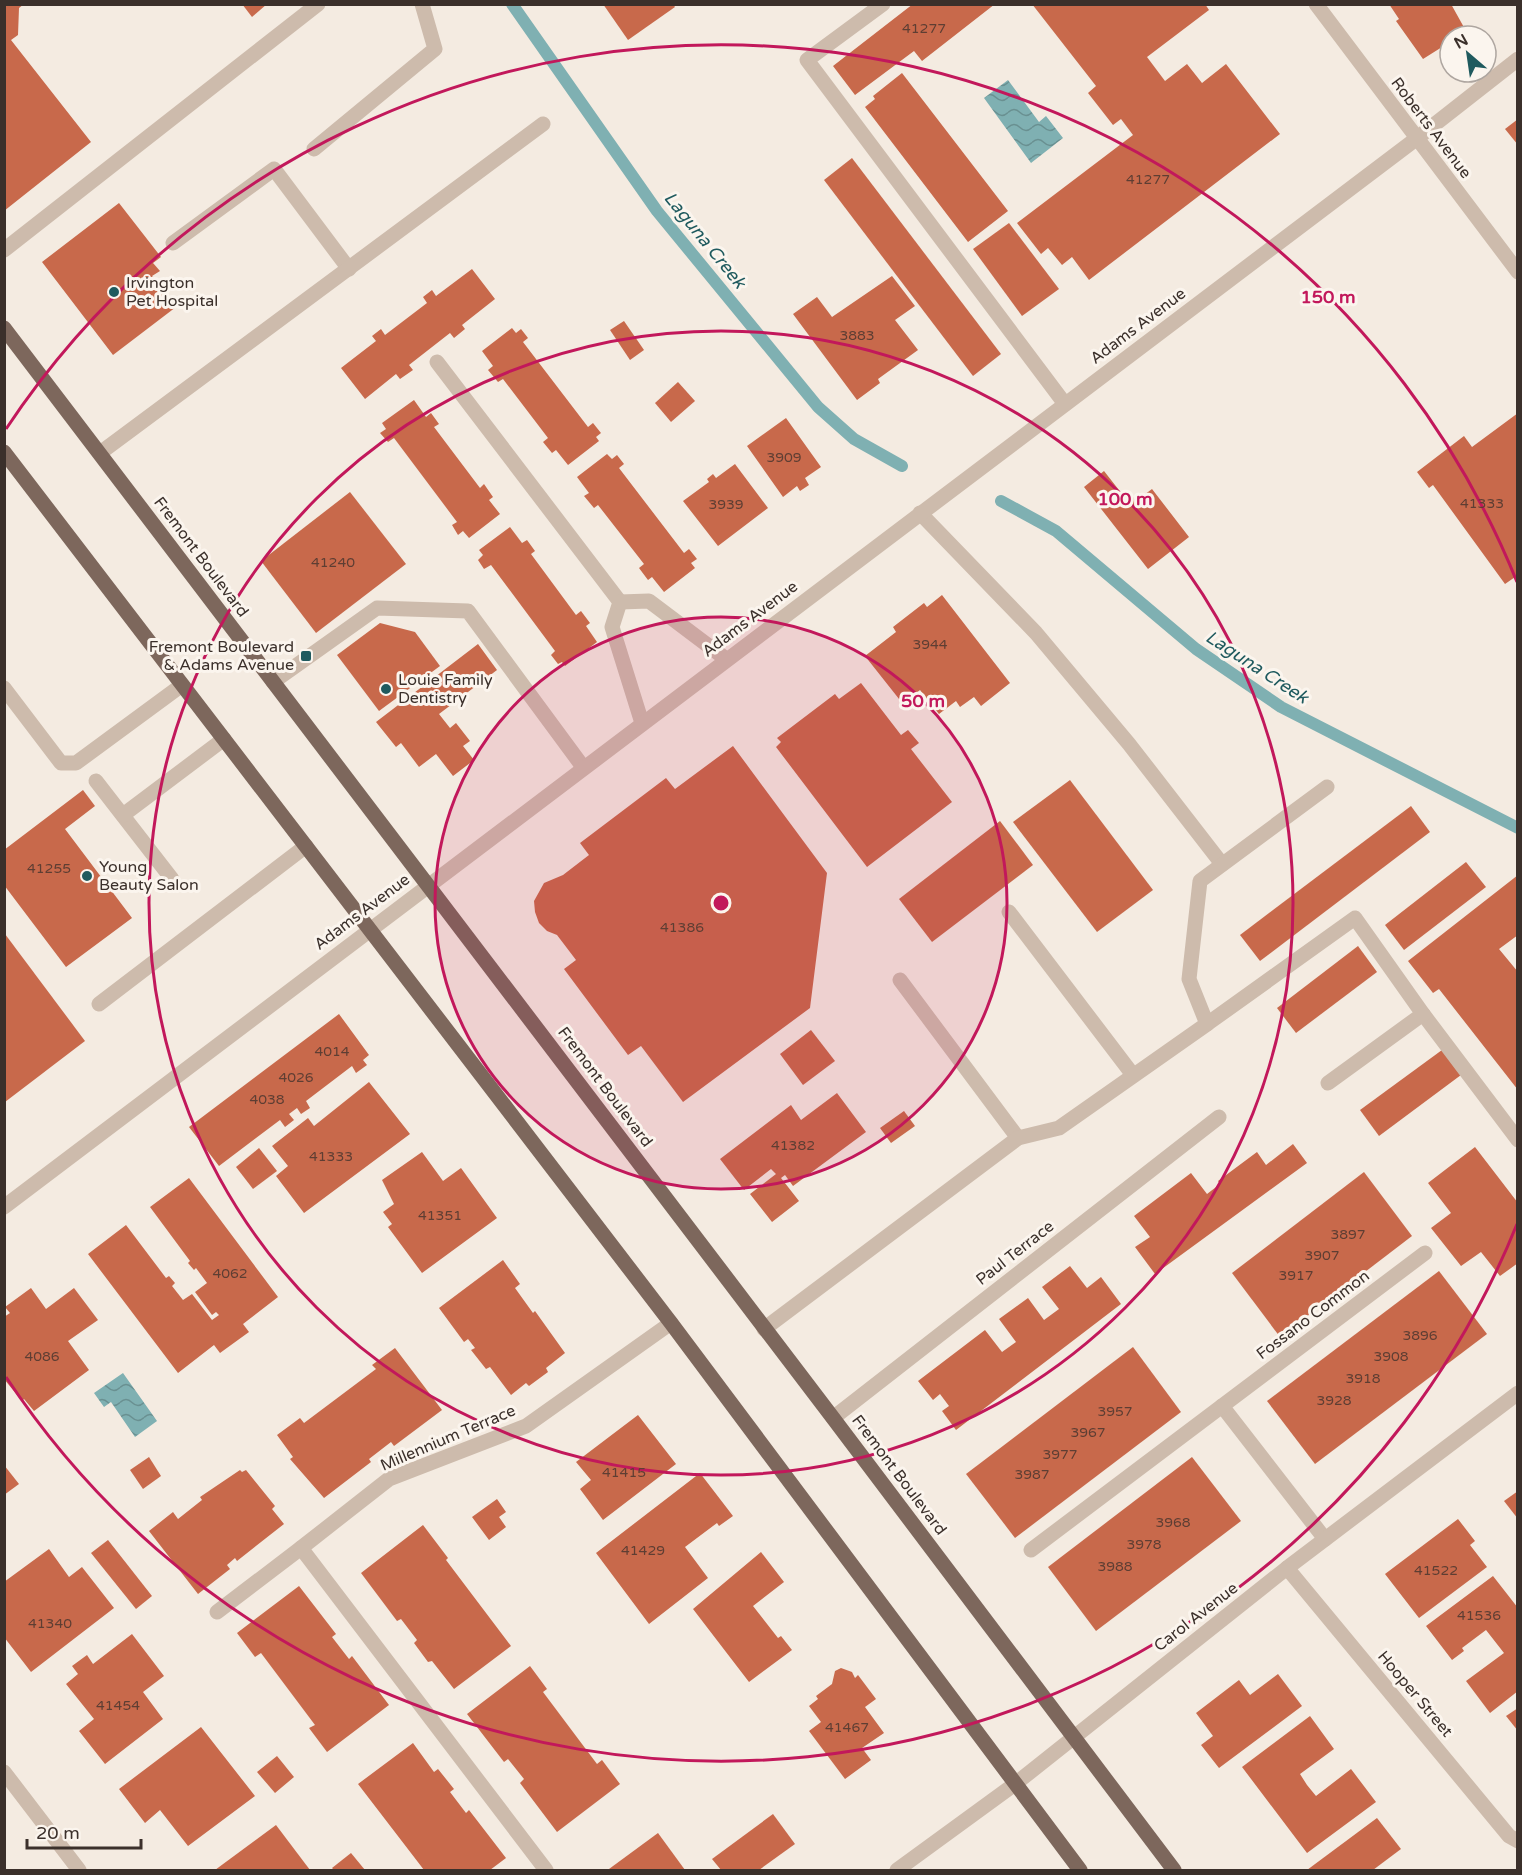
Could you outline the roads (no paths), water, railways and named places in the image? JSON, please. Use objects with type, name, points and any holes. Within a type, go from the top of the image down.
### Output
[{"type":"main road","name":"Fremont Boulevard","points":[[4,328],[1174,1870]]},
{"type":"main road","points":[[4,452],[671,1323],[1080,1870]]},
{"type":"street","points":[[4,250],[318,4]]},
{"type":"street","points":[[314,149],[435,49],[422,4]]},
{"type":"street","points":[[883,4],[807,60],[1065,404]]},
{"type":"street","name":"Roberts Avenue","points":[[1316,4],[1518,272]]},
{"type":"street","name":"Adams Avenue","points":[[4,1207],[1416,139],[1518,59]]},
{"type":"street","points":[[100,453],[543,124]]},
{"type":"street","points":[[173,243],[274,169],[349,269]]},
{"type":"street","points":[[437,362],[620,602]]},
{"type":"street","points":[[920,513],[1036,633],[1129,744],[1222,864]]},
{"type":"street","points":[[620,602],[649,601],[726,659]]},
{"type":"street","points":[[620,602],[612,627],[642,723]]},
{"type":"street","points":[[273,681],[377,608],[468,611],[584,767]]},
{"type":"street","points":[[4,688],[61,764],[76,763],[182,685]]},
{"type":"street","points":[[123,815],[224,739]]},
{"type":"street","points":[[96,781],[172,879]]},
{"type":"street","points":[[1207,1024],[1189,978],[1200,881],[1327,787]]},
{"type":"street","points":[[99,1004],[306,846]]},
{"type":"street","points":[[1010,912],[1133,1075]]},
{"type":"street","points":[[764,1329],[1018,1138],[1059,1128],[1355,918],[1423,1014],[1518,1140]]},
{"type":"street","points":[[900,980],[1018,1138]]},
{"type":"street","points":[[1328,1083],[1423,1014]]},
{"type":"street","name":"Paul Terrace","points":[[833,1418],[1219,1117]]},
{"type":"street","name":"Fossano Common","points":[[1031,1550],[1425,1253]]},
{"type":"street","name":"Millennium Terrace","points":[[217,1612],[389,1479],[526,1426],[671,1323]]},
{"type":"street","name":"Carol Avenue","points":[[897,1870],[1015,1784],[1287,1568],[1518,1393]]},
{"type":"street","points":[[1222,1406],[1325,1539]]},
{"type":"street","points":[[301,1548],[546,1870]]},
{"type":"street","name":"Hooper Street","points":[[1287,1568],[1509,1836],[1518,1841]]},
{"type":"street","points":[[4,1773],[79,1870]]},
{"type":"water","points":[[1008,80],[1039,122],[1046,116],[1063,138],[1031,163],[984,98]]},
{"type":"water","points":[[123,1373],[157,1421],[135,1437],[111,1402],[104,1407],[94,1393]]},
{"type":"waterway","name":"Laguna Creek","points":[[512,4],[657,211],[818,407],[854,439],[902,466]]},
{"type":"waterway","name":"Laguna Creek","points":[[1001,501],[1056,531],[1196,649],[1281,707],[1518,828]]},
{"type":"place","name":"Irvington Pet Hospital","points":[[114,292]]},
{"type":"place","name":"Fremont Boulevard & Adams Avenue","points":[[306,656]]},
{"type":"place","name":"Louie Family Dentistry","points":[[386,689]]},
{"type":"place","name":"Young Beauty Salon","points":[[87,876]]}]
